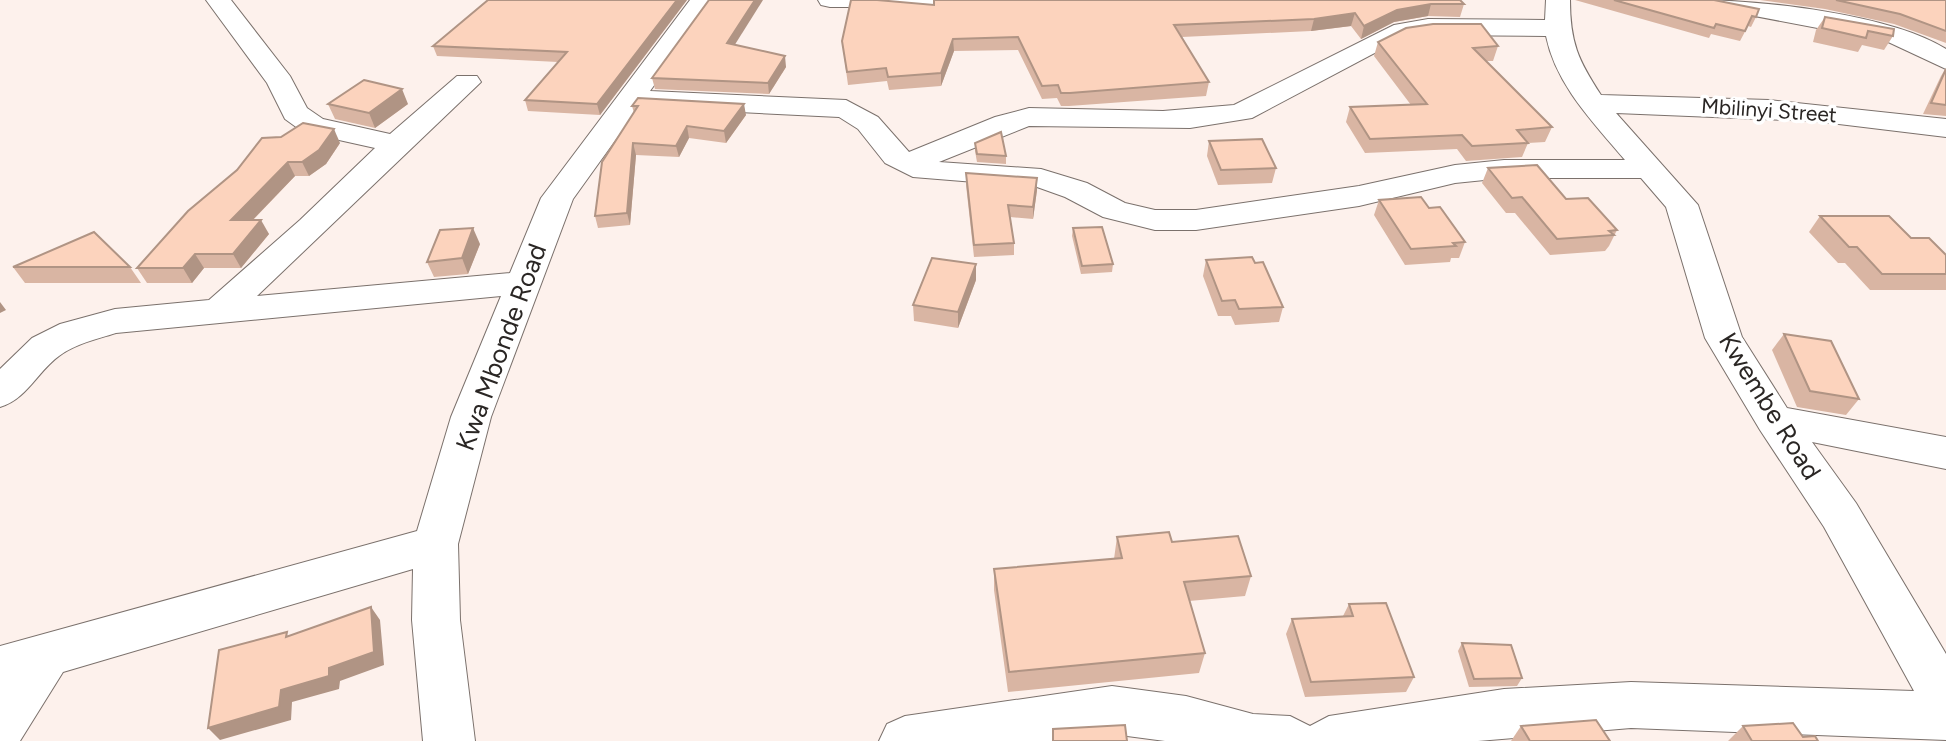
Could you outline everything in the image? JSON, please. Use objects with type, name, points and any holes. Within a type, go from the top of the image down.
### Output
[{"type":"street","points":[[218,0],[280,82],[296,113],[313,126],[396,144]]},
{"type":"street","name":"Kwa Mbonde Road","points":[[449,741],[436,620],[436,544],[471,416],[557,198],[703,0]]},
{"type":"street","points":[[830,0],[932,0]]},
{"type":"street","points":[[1707,0],[1892,34],[1921,46],[1946,61]]},
{"type":"street","points":[[907,164],[1005,123],[1030,117],[1186,120],[1216,119],[1242,113],[1394,33],[1552,9]]},
{"type":"street","name":"Kwembe Road","points":[[1552,9],[1564,59],[1592,104],[1682,205],[1724,338],[1773,420],[1840,515],[1946,701]]},
{"type":"street","points":[[218,312],[312,227],[396,144],[467,82]]},
{"type":"street","points":[[629,98],[846,109],[868,123],[907,164],[924,170],[1041,178],[1076,190],[1114,210],[1155,220],[1196,220],[1359,196],[1455,174],[1492,170],[1651,169]]},
{"type":"street","name":"Mbilinyi Street","points":[[1592,104],[1677,104],[1812,112],[1946,128]]},
{"type":"street","points":[[0,393],[45,347],[73,333],[115,321],[522,283]]},
{"type":"street","points":[[1773,420],[1946,453]]},
{"type":"street","points":[[0,727],[23,662],[436,544]]},
{"type":"street","points":[[1329,741],[1504,713],[1631,705],[1946,716]]},
{"type":"street","points":[[905,741],[1112,710],[1186,720],[1253,738],[1290,741]]},
{"type":"building","points":[[488,0],[677,0],[597,104],[525,100],[567,52],[433,46]]},
{"type":"building","points":[[709,0],[755,0],[727,43],[785,56],[768,83],[652,78]]},
{"type":"building","points":[[851,0],[934,5],[934,0],[1460,0],[1464,4],[1431,4],[1397,10],[1364,26],[1355,13],[1314,19],[1174,25],[1209,82],[1061,93],[1058,85],[1042,86],[1018,37],[953,39],[941,73],[888,77],[886,68],[847,72],[842,41]]},
{"type":"building","points":[[1614,0],[1714,0],[1759,9],[1756,17],[1752,16],[1745,31],[1716,24],[1714,28]]},
{"type":"building","points":[[1836,0],[1946,0],[1946,31],[1900,14]]},
{"type":"building","points":[[1825,17],[1894,29],[1893,36],[1868,31],[1866,38],[1822,28]]},
{"type":"building","points":[[1433,24],[1481,24],[1498,46],[1473,48],[1552,127],[1517,130],[1528,143],[1472,146],[1462,135],[1370,139],[1350,107],[1427,104],[1378,42],[1406,28]]},
{"type":"building","points":[[1946,69],[1946,105],[1931,103]]},
{"type":"building","points":[[364,80],[402,89],[369,113],[328,104]]},
{"type":"building","points":[[638,98],[744,104],[724,131],[687,126],[676,146],[633,143],[627,213],[595,216],[602,162],[638,106],[632,106]]},
{"type":"building","points":[[303,123],[334,129],[319,150],[302,162],[288,162],[231,220],[261,220],[233,254],[195,254],[183,268],[137,268],[188,211],[237,170],[262,138],[281,137]]},
{"type":"building","points":[[1001,132],[1006,156],[977,154],[975,143]]},
{"type":"building","points":[[1262,139],[1276,168],[1221,170],[1209,141]]},
{"type":"building","points":[[1537,165],[1566,199],[1588,198],[1617,230],[1609,231],[1614,235],[1557,239],[1522,197],[1512,198],[1488,168]]},
{"type":"building","points":[[966,173],[1037,178],[1033,207],[1008,205],[1014,243],[974,245]]},
{"type":"building","points":[[1421,197],[1429,208],[1440,207],[1465,242],[1453,243],[1456,246],[1411,249],[1379,200]]},
{"type":"building","points":[[1820,216],[1889,216],[1911,238],[1929,238],[1946,255],[1946,274],[1882,274],[1857,247],[1849,247]]},
{"type":"building","points":[[1102,227],[1113,264],[1082,266],[1073,228]]},
{"type":"building","points":[[473,228],[462,258],[427,262],[440,230]]},
{"type":"building","points":[[94,232],[130,267],[13,267]]},
{"type":"building","points":[[1252,257],[1255,263],[1263,262],[1283,307],[1239,309],[1235,300],[1222,301],[1206,260]]},
{"type":"building","points":[[932,258],[976,264],[958,312],[913,305]]},
{"type":"building","points":[[1784,334],[1831,341],[1859,399],[1810,391]]},
{"type":"building","points":[[1169,532],[1172,542],[1238,536],[1251,576],[1184,582],[1205,653],[1009,672],[994,569],[1122,558],[1117,537]]},
{"type":"building","points":[[1386,603],[1414,677],[1311,682],[1292,619],[1353,616],[1349,604]]},
{"type":"building","points":[[371,607],[374,652],[329,668],[329,676],[281,690],[279,707],[208,728],[219,650],[287,632],[286,637]]},
{"type":"building","points":[[1462,643],[1511,645],[1522,678],[1474,679]]},
{"type":"building","points":[[1596,720],[1610,741],[1530,741],[1521,726]]},
{"type":"building","points":[[1793,723],[1803,737],[1815,736],[1818,741],[1752,741],[1743,726]]},
{"type":"building","points":[[1125,725],[1127,741],[1053,741],[1053,729]]}]
